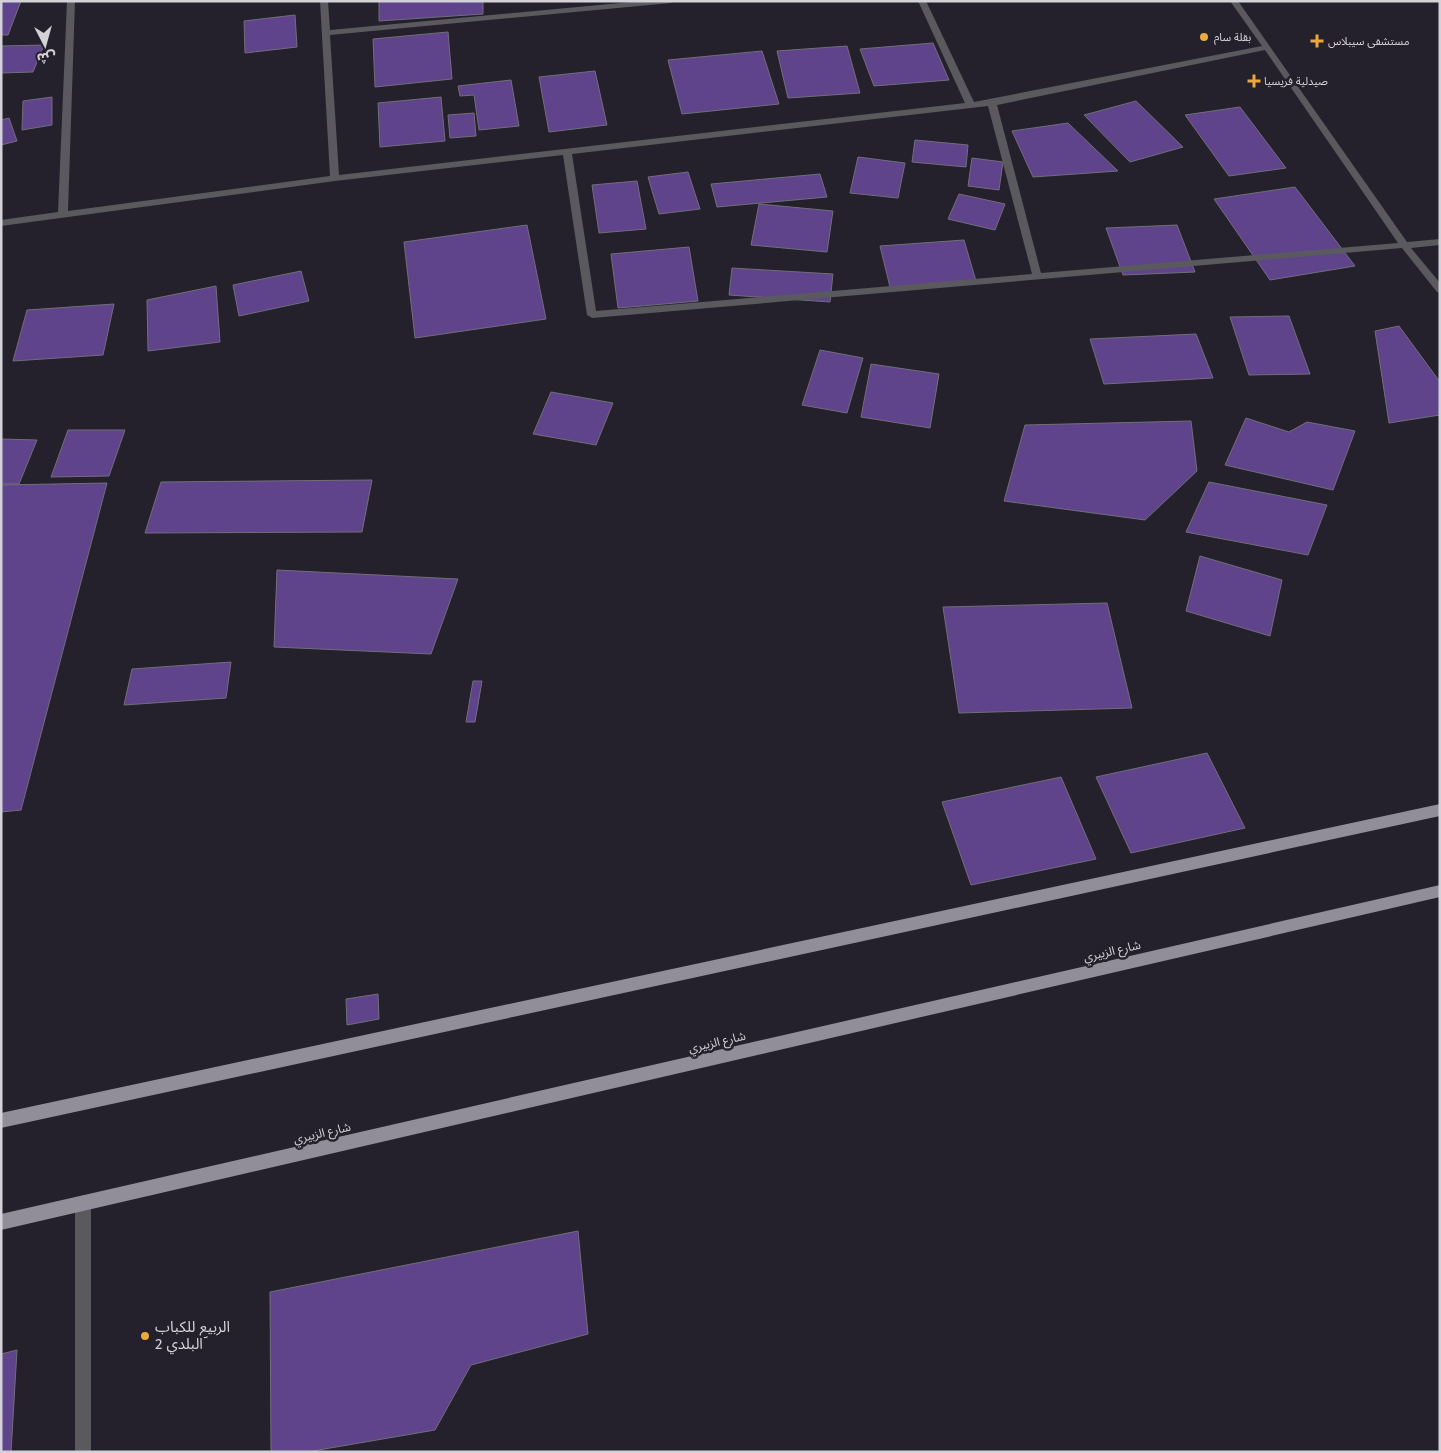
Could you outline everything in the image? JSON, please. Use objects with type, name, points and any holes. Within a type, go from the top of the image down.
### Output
[{"type":"main road","points":[[1,1121],[1440,810]]},
{"type":"main road","name":"شارع الزبيري","points":[[1,1222],[1440,891]]},
{"type":"street","points":[[63,214],[71,1]]},
{"type":"street","points":[[324,1],[328,33],[336,178]]},
{"type":"street","points":[[328,33],[671,1]]},
{"type":"street","points":[[922,1],[971,106]]},
{"type":"street","points":[[1234,1],[1268,47],[1402,245],[1440,290]]},
{"type":"street","points":[[1,223],[336,178],[992,104],[1268,47]]},
{"type":"street","points":[[992,104],[1037,276]]},
{"type":"street","points":[[567,151],[592,315],[1440,242]]},
{"type":"street","points":[[83,1203],[83,1452]]},
{"type":"building","points":[[1,1],[21,1],[8,35],[1,35]]},
{"type":"building","points":[[379,1],[483,1],[483,14],[379,21]]},
{"type":"building","points":[[295,15],[297,47],[245,53],[244,21]]},
{"type":"building","points":[[448,32],[452,79],[375,87],[373,39]]},
{"type":"building","points":[[933,43],[949,80],[874,86],[860,49]]},
{"type":"building","points":[[44,45],[33,72],[1,73],[1,46]]},
{"type":"building","points":[[847,46],[860,93],[788,98],[777,51]]},
{"type":"building","points":[[762,51],[779,104],[682,114],[668,60]]},
{"type":"building","points":[[595,71],[607,125],[549,132],[539,77]]},
{"type":"building","points":[[511,80],[519,126],[479,130],[474,95],[460,96],[458,86]]},
{"type":"building","points":[[52,97],[52,125],[22,130],[23,101]]},
{"type":"building","points":[[441,97],[445,141],[380,147],[378,103]]},
{"type":"building","points":[[1136,101],[1183,147],[1130,162],[1084,115]]},
{"type":"building","points":[[1240,107],[1286,168],[1229,176],[1185,115]]},
{"type":"building","points":[[474,113],[476,136],[450,138],[448,115]]},
{"type":"building","points":[[9,118],[17,141],[1,145],[1,120]]},
{"type":"building","points":[[1068,123],[1118,171],[1033,177],[1012,131]]},
{"type":"building","points":[[915,140],[968,145],[966,167],[912,162]]},
{"type":"building","points":[[858,157],[905,163],[898,198],[850,193]]},
{"type":"building","points":[[972,158],[1003,162],[999,190],[968,186]]},
{"type":"building","points":[[688,172],[700,209],[659,214],[648,177]]},
{"type":"building","points":[[820,174],[827,197],[717,207],[711,184]]},
{"type":"building","points":[[637,181],[646,229],[599,233],[592,185]]},
{"type":"building","points":[[1295,187],[1355,266],[1270,280],[1214,199]]},
{"type":"building","points":[[959,194],[1005,204],[995,230],[948,219]]},
{"type":"building","points":[[759,204],[833,211],[827,252],[751,245]]},
{"type":"building","points":[[527,225],[546,319],[415,338],[404,242]]},
{"type":"building","points":[[1177,225],[1195,272],[1123,275],[1106,228]]},
{"type":"building","points":[[964,240],[976,281],[890,287],[880,246]]},
{"type":"building","points":[[689,247],[698,301],[618,308],[611,254]]},
{"type":"building","points":[[732,268],[833,274],[830,302],[729,295]]},
{"type":"building","points":[[301,271],[309,301],[239,316],[233,285]]},
{"type":"building","points":[[216,286],[220,342],[148,351],[147,300]]},
{"type":"building","points":[[114,304],[103,355],[13,361],[27,310]]},
{"type":"building","points":[[1289,316],[1310,374],[1249,375],[1230,317]]},
{"type":"building","points":[[1399,326],[1440,382],[1440,415],[1389,423],[1375,331]]},
{"type":"building","points":[[1196,334],[1213,378],[1104,384],[1090,339]]},
{"type":"building","points":[[820,350],[863,358],[847,413],[802,405]]},
{"type":"building","points":[[871,364],[939,374],[930,428],[861,417]]},
{"type":"building","points":[[551,392],[613,403],[596,445],[533,434]]},
{"type":"building","points":[[1246,418],[1289,432],[1307,422],[1355,431],[1333,490],[1225,465]]},
{"type":"building","points":[[1191,421],[1197,471],[1145,520],[1004,501],[1025,425]]},
{"type":"building","points":[[68,430],[125,430],[109,476],[51,477]]},
{"type":"building","points":[[1,439],[37,440],[19,484],[1,484]]},
{"type":"building","points":[[372,480],[362,532],[145,533],[161,482]]},
{"type":"building","points":[[1209,482],[1327,505],[1308,555],[1186,532]]},
{"type":"building","points":[[107,483],[21,810],[1,812],[1,485]]},
{"type":"building","points":[[1200,556],[1282,580],[1270,636],[1186,611]]},
{"type":"building","points":[[277,570],[458,579],[431,654],[274,647]]},
{"type":"building","points":[[1107,603],[1132,708],[959,713],[943,607]]},
{"type":"building","points":[[231,662],[226,698],[124,705],[132,669]]},
{"type":"building","points":[[473,681],[482,681],[475,722],[466,722]]},
{"type":"building","points":[[1207,753],[1245,828],[1131,853],[1096,777]]},
{"type":"building","points":[[1061,777],[1096,859],[971,885],[942,802]]},
{"type":"building","points":[[378,994],[379,1019],[347,1025],[346,999]]},
{"type":"building","points":[[578,1231],[588,1334],[471,1365],[435,1430],[307,1452],[271,1452],[270,1292]]},
{"type":"building","points":[[17,1350],[11,1452],[1,1452],[1,1354]]},
{"type":"place","name":"بقلة سام","points":[[1204,37]]},
{"type":"place","name":"مستشفى سيبلاس","points":[[1317,41]]},
{"type":"place","name":"صيدلية فريسيا","points":[[1254,81]]},
{"type":"place","name":"الربيع للكباب البلدي 2","points":[[145,1336]]}]
